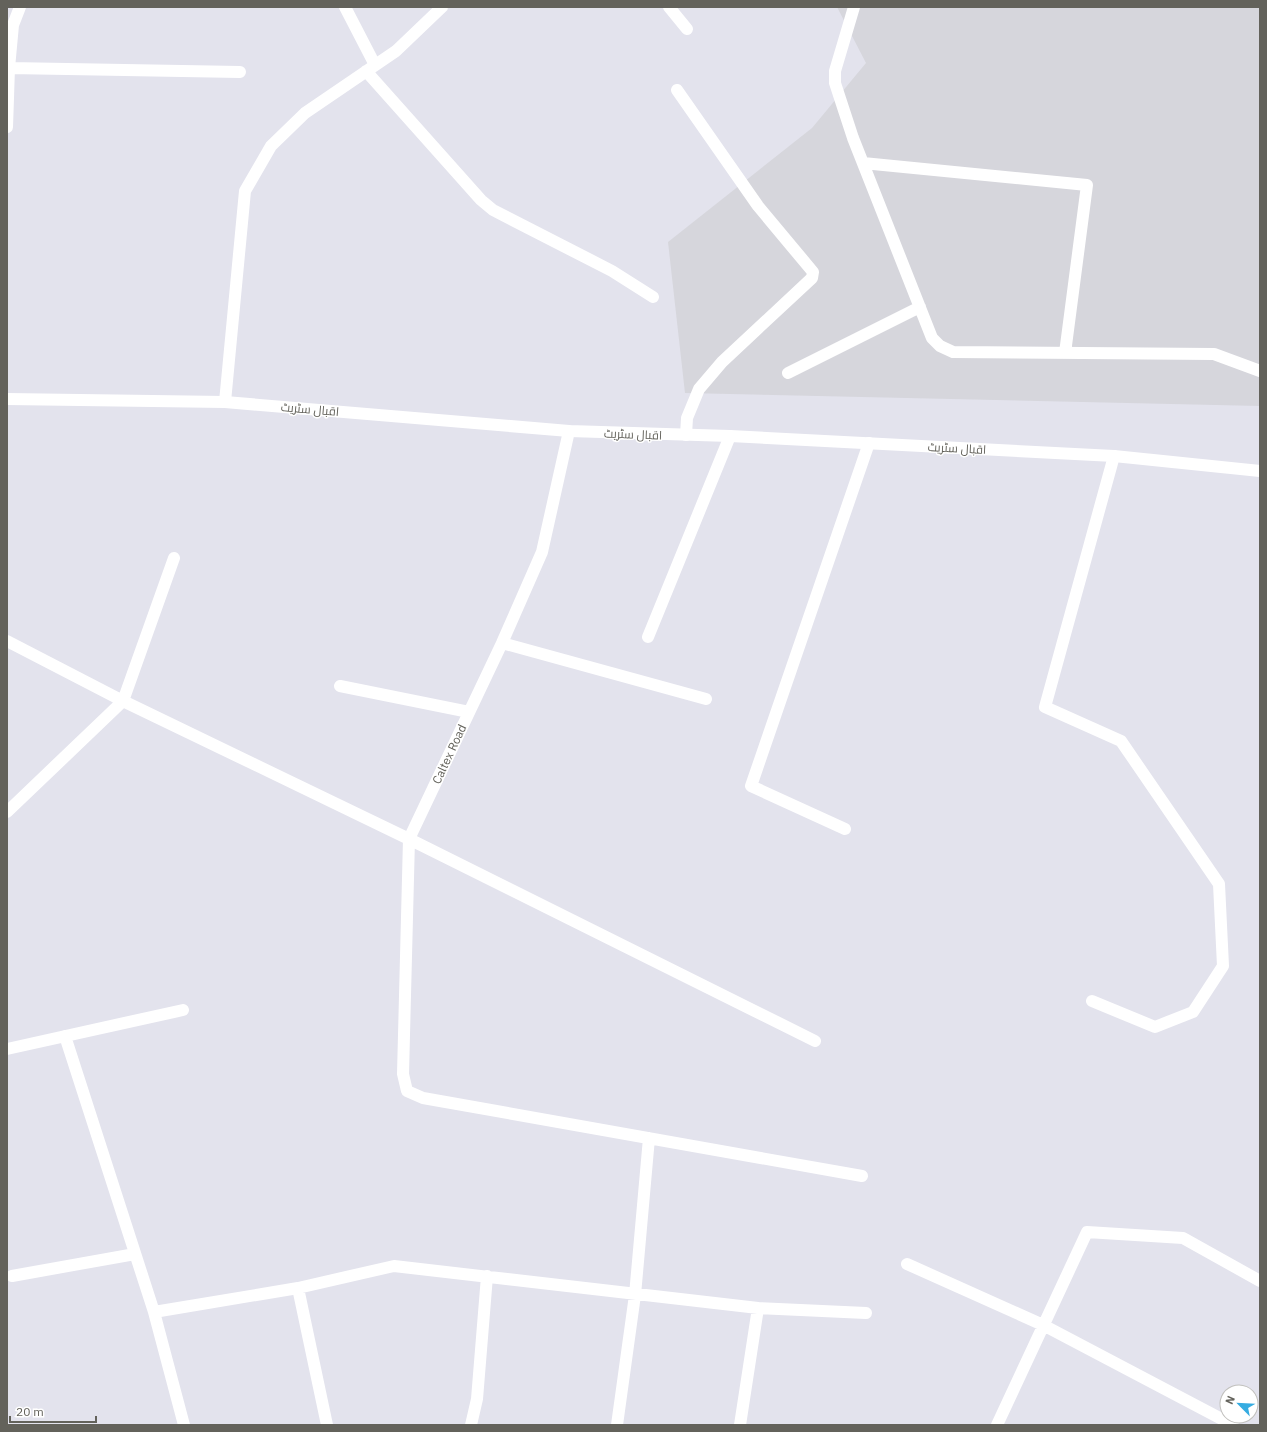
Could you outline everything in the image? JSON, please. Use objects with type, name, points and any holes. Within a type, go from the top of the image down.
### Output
[{"type":"street","points":[[7,127],[9,68],[13,25],[20,7]]},
{"type":"street","points":[[346,7],[370,68],[481,200],[493,210],[612,271],[653,297]]},
{"type":"street","points":[[225,402],[244,191],[271,146],[305,113],[396,51],[442,7]]},
{"type":"street","points":[[669,7],[687,29]]},
{"type":"street","points":[[854,7],[835,71],[835,83],[853,138],[932,338],[940,346],[953,352],[1214,354],[1260,371]]},
{"type":"street","points":[[9,68],[240,72]]},
{"type":"street","points":[[678,90],[758,206],[813,272],[812,278],[722,362],[698,389],[687,418],[686,435]]},
{"type":"street","points":[[863,163],[1087,185],[1065,353]]},
{"type":"street","points":[[788,373],[920,307]]},
{"type":"street","name":"اقبال سٹریٹ","points":[[7,399],[225,402],[569,431],[730,436],[1114,456],[1260,471]]},
{"type":"street","name":"Caltex Road","points":[[569,431],[542,552],[502,643],[408,839],[403,1074],[407,1091],[423,1098],[649,1138]]},
{"type":"street","points":[[648,637],[730,436]]},
{"type":"street","points":[[845,829],[751,786],[869,443]]},
{"type":"street","points":[[1092,1001],[1155,1027],[1193,1012],[1223,966],[1219,884],[1121,741],[1045,707],[1114,456]]},
{"type":"street","points":[[7,812],[122,701],[174,558]]},
{"type":"street","points":[[7,642],[122,701],[408,839],[815,1041]]},
{"type":"street","points":[[502,643],[706,700]]},
{"type":"street","points":[[340,686],[469,712]]},
{"type":"street","points":[[7,1050],[183,1010]]},
{"type":"street","points":[[66,1036],[154,1312],[184,1425]]},
{"type":"street","points":[[617,1425],[635,1295],[649,1138],[862,1176]]},
{"type":"street","points":[[997,1425],[1087,1232],[1183,1238],[1260,1281]]},
{"type":"street","points":[[12,1276],[135,1254]]},
{"type":"street","points":[[907,1264],[1043,1326],[1233,1425]]},
{"type":"street","points":[[154,1312],[298,1288],[394,1266],[758,1308],[866,1313]]},
{"type":"street","points":[[471,1425],[477,1399],[487,1276]]},
{"type":"street","points":[[298,1288],[327,1425]]},
{"type":"street","points":[[740,1425],[758,1308]]},
{"type":"shaded area","points":[[837,7],[1260,7],[1260,406],[685,393],[668,242],[812,128],[866,63]]}]
